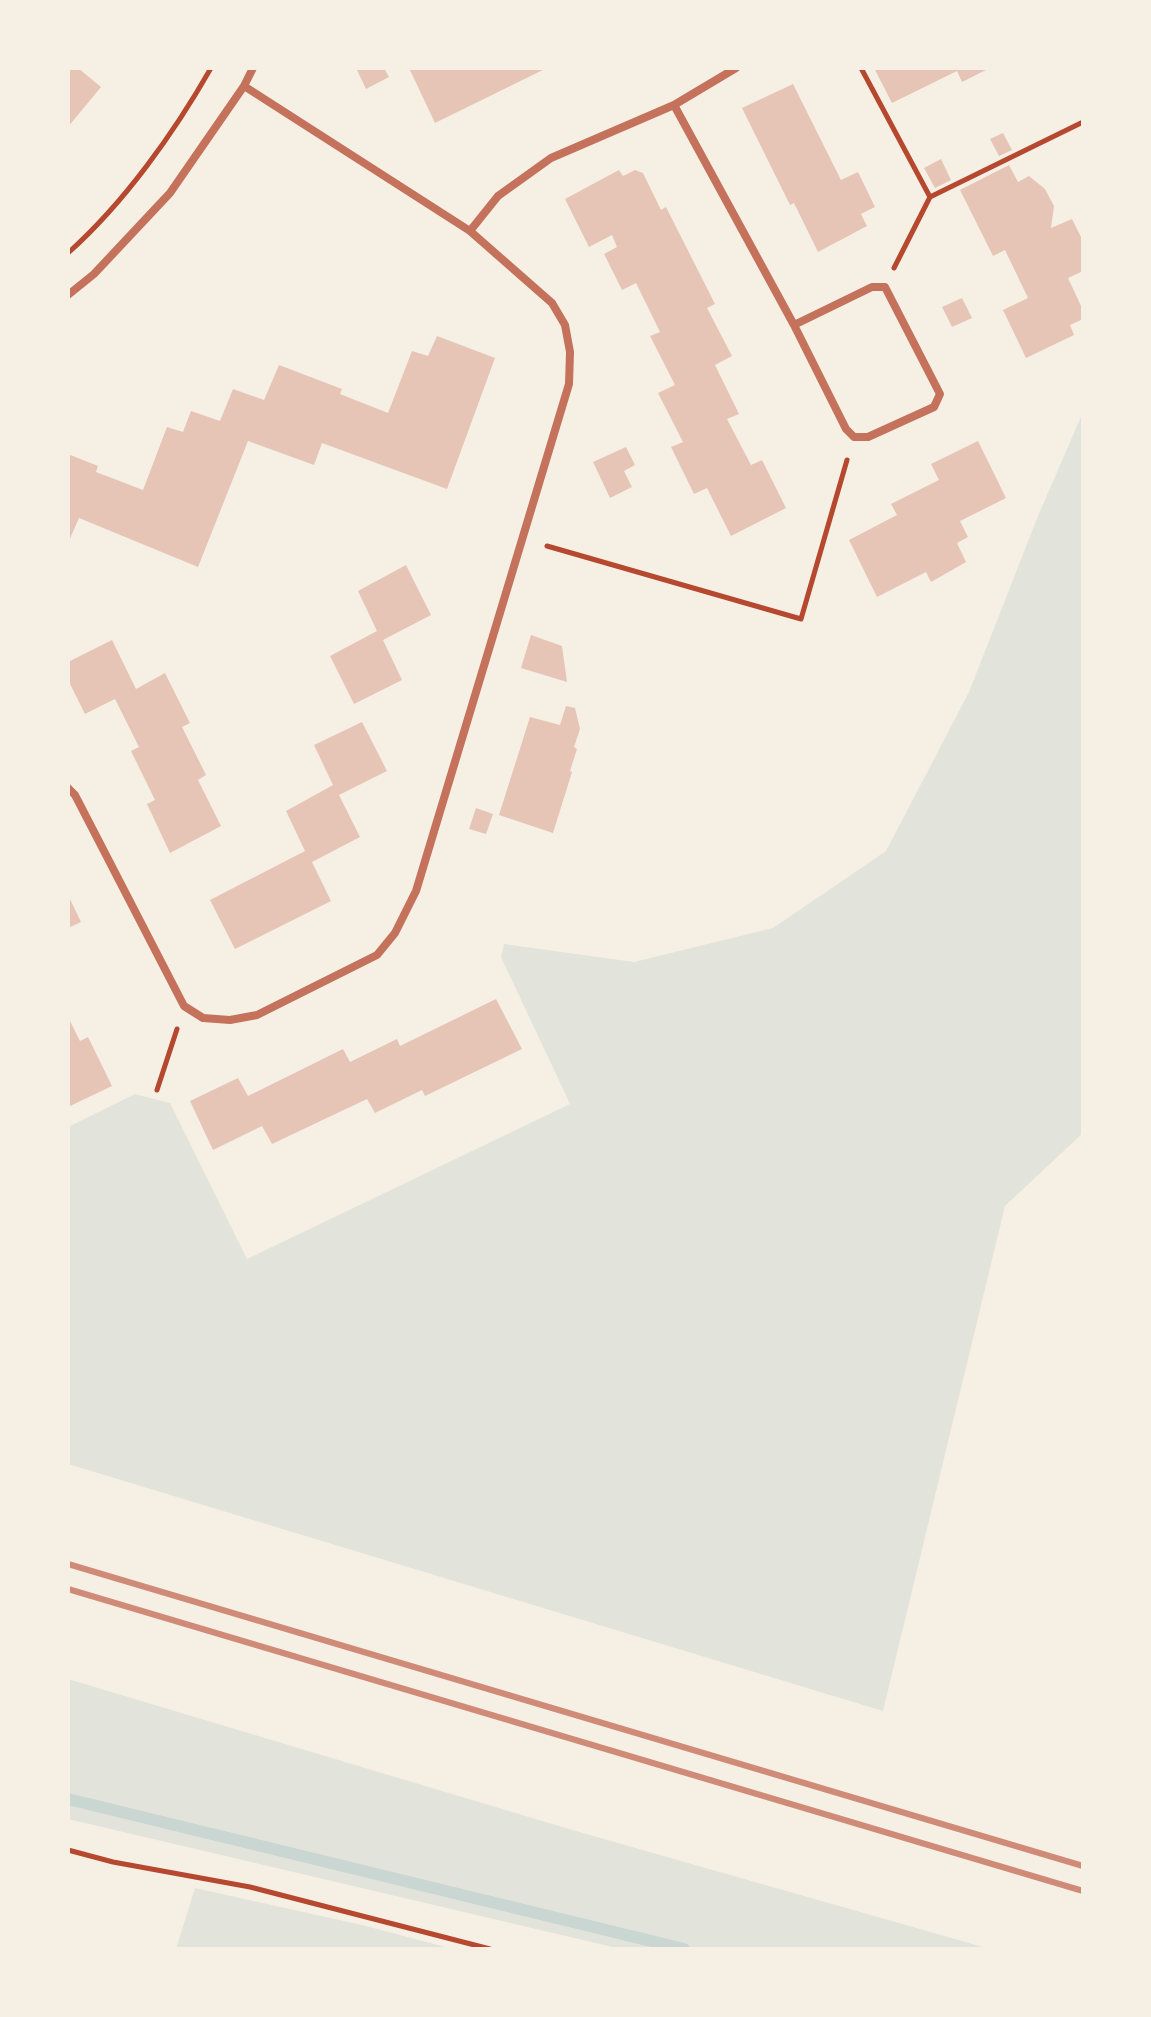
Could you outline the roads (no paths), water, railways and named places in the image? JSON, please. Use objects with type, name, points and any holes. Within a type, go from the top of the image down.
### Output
[{"type":"street","points":[[68,295],[94,274],[170,193],[244,86],[253,68]]},
{"type":"street","points":[[470,231],[498,196],[551,158],[674,105],[736,68]]},
{"type":"street","points":[[68,788],[75,795],[184,1006],[203,1018],[230,1020],[257,1015],[377,955],[395,933],[416,891],[569,384],[570,352],[565,325],[552,303],[470,231],[244,86]]},
{"type":"street","points":[[674,105],[794,325],[846,429],[854,437],[868,437],[934,407],[940,394],[885,287],[872,287],[794,325]]},
{"type":"waterway","points":[[68,1799],[684,1949]]},
{"type":"railway","points":[[68,1564],[1083,1866]]},
{"type":"railway","points":[[68,1589],[1083,1891]]}]
